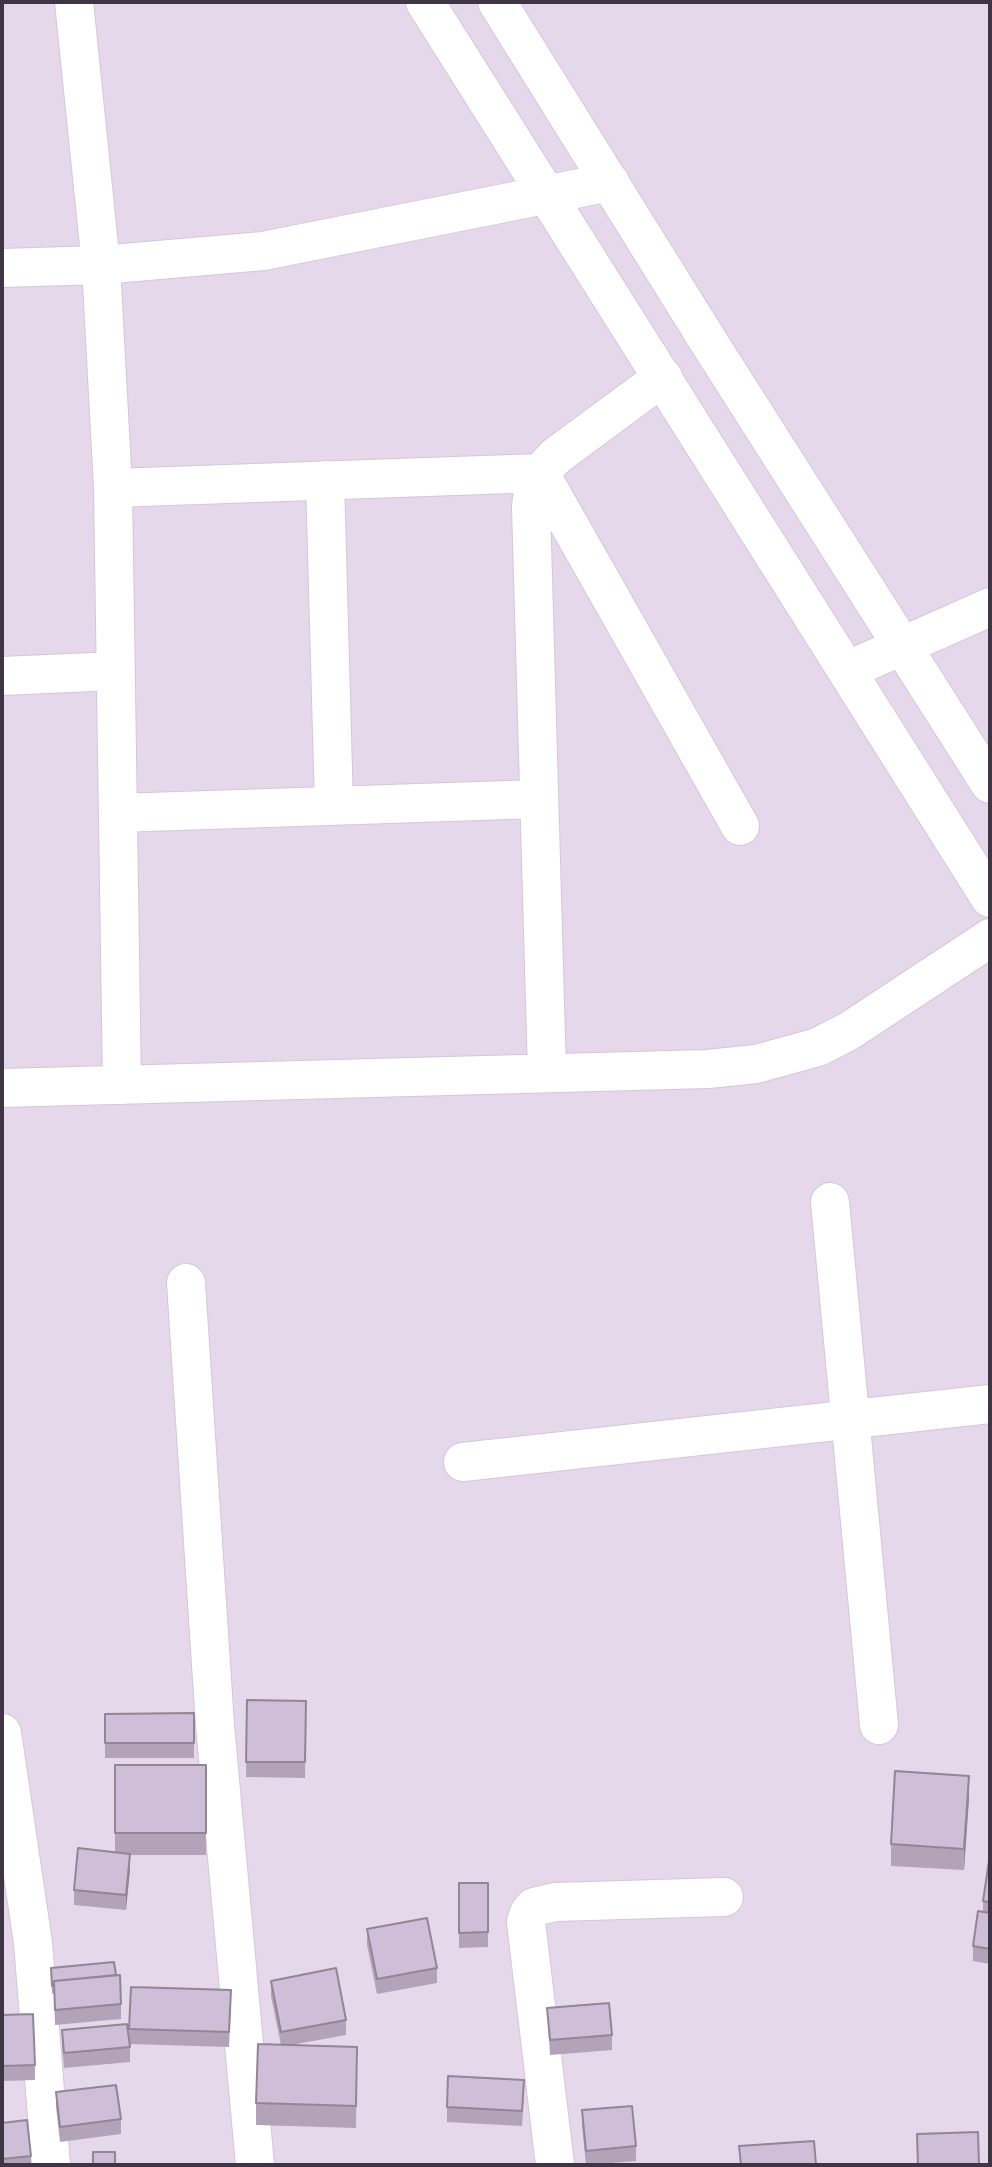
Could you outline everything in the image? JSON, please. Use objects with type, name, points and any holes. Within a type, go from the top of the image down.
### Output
[{"type":"street","points":[[74,2],[102,265],[113,488],[122,1085]]},
{"type":"street","points":[[425,2],[990,898]]},
{"type":"street","points":[[497,2],[990,784]]},
{"type":"street","points":[[2,268],[102,265],[263,251],[610,182]]},
{"type":"street","points":[[547,1073],[531,506],[540,473],[556,456],[663,377]]},
{"type":"street","points":[[113,488],[540,473]]},
{"type":"street","points":[[540,473],[740,826]]},
{"type":"street","points":[[325,480],[334,806]]},
{"type":"street","points":[[848,670],[990,607]]},
{"type":"street","points":[[2,676],[116,671]]},
{"type":"street","points":[[118,813],[539,799]]},
{"type":"street","points":[[2,1088],[708,1069],[756,1064],[818,1047],[849,1031],[990,938]]},
{"type":"street","points":[[830,1202],[879,1725]]},
{"type":"street","points":[[186,1283],[215,1725],[255,2165]]},
{"type":"street","points":[[463,1462],[990,1404]]},
{"type":"street","points":[[2,1733],[33,1942],[51,2165]]},
{"type":"street","points":[[555,2165],[526,1922],[529,1913],[534,1907],[555,1902],[724,1897]]},
{"type":"shaded area","points":[[2,2],[990,2],[990,2165],[2,2165]]},
{"type":"building","points":[[247,1700],[306,1701],[305,1762],[246,1762]]},
{"type":"building","points":[[194,1713],[194,1743],[105,1743],[105,1714]]},
{"type":"building","points":[[115,1765],[206,1765],[206,1833],[115,1833]]},
{"type":"building","points":[[895,1771],[969,1776],[964,1849],[891,1844]]},
{"type":"building","points":[[78,1848],[130,1854],[126,1895],[74,1890]]},
{"type":"building","points":[[990,1861],[990,1902],[983,1901]]},
{"type":"building","points":[[459,1883],[488,1883],[488,1932],[459,1933]]},
{"type":"building","points":[[978,1911],[990,1913],[990,1949],[973,1946]]},
{"type":"building","points":[[427,1918],[437,1968],[377,1979],[367,1929]]},
{"type":"building","points":[[114,1962],[116,1975],[54,1981],[52,1986],[51,1968]]},
{"type":"building","points":[[336,1968],[346,2020],[281,2032],[271,1981]]},
{"type":"building","points":[[120,1975],[121,2004],[55,2010],[54,1981]]},
{"type":"building","points":[[131,1987],[231,1990],[229,2032],[129,2029]]},
{"type":"building","points":[[609,2003],[612,2035],[550,2040],[547,2008]]},
{"type":"building","points":[[33,2014],[35,2065],[2,2066],[2,2015]]},
{"type":"building","points":[[127,2024],[130,2047],[64,2053],[62,2030]]},
{"type":"building","points":[[258,2044],[357,2047],[356,2106],[256,2103]]},
{"type":"building","points":[[448,2076],[524,2080],[522,2111],[447,2107]]},
{"type":"building","points":[[116,2085],[121,2119],[60,2127],[56,2092]]},
{"type":"building","points":[[632,2106],[636,2146],[586,2151],[582,2110]]},
{"type":"building","points":[[27,2120],[31,2156],[2,2159],[2,2123]]},
{"type":"building","points":[[978,2132],[979,2165],[918,2165],[917,2134]]},
{"type":"building","points":[[814,2141],[816,2165],[741,2165],[739,2146]]},
{"type":"building","points":[[93,2152],[115,2152],[115,2165],[93,2165]]}]
